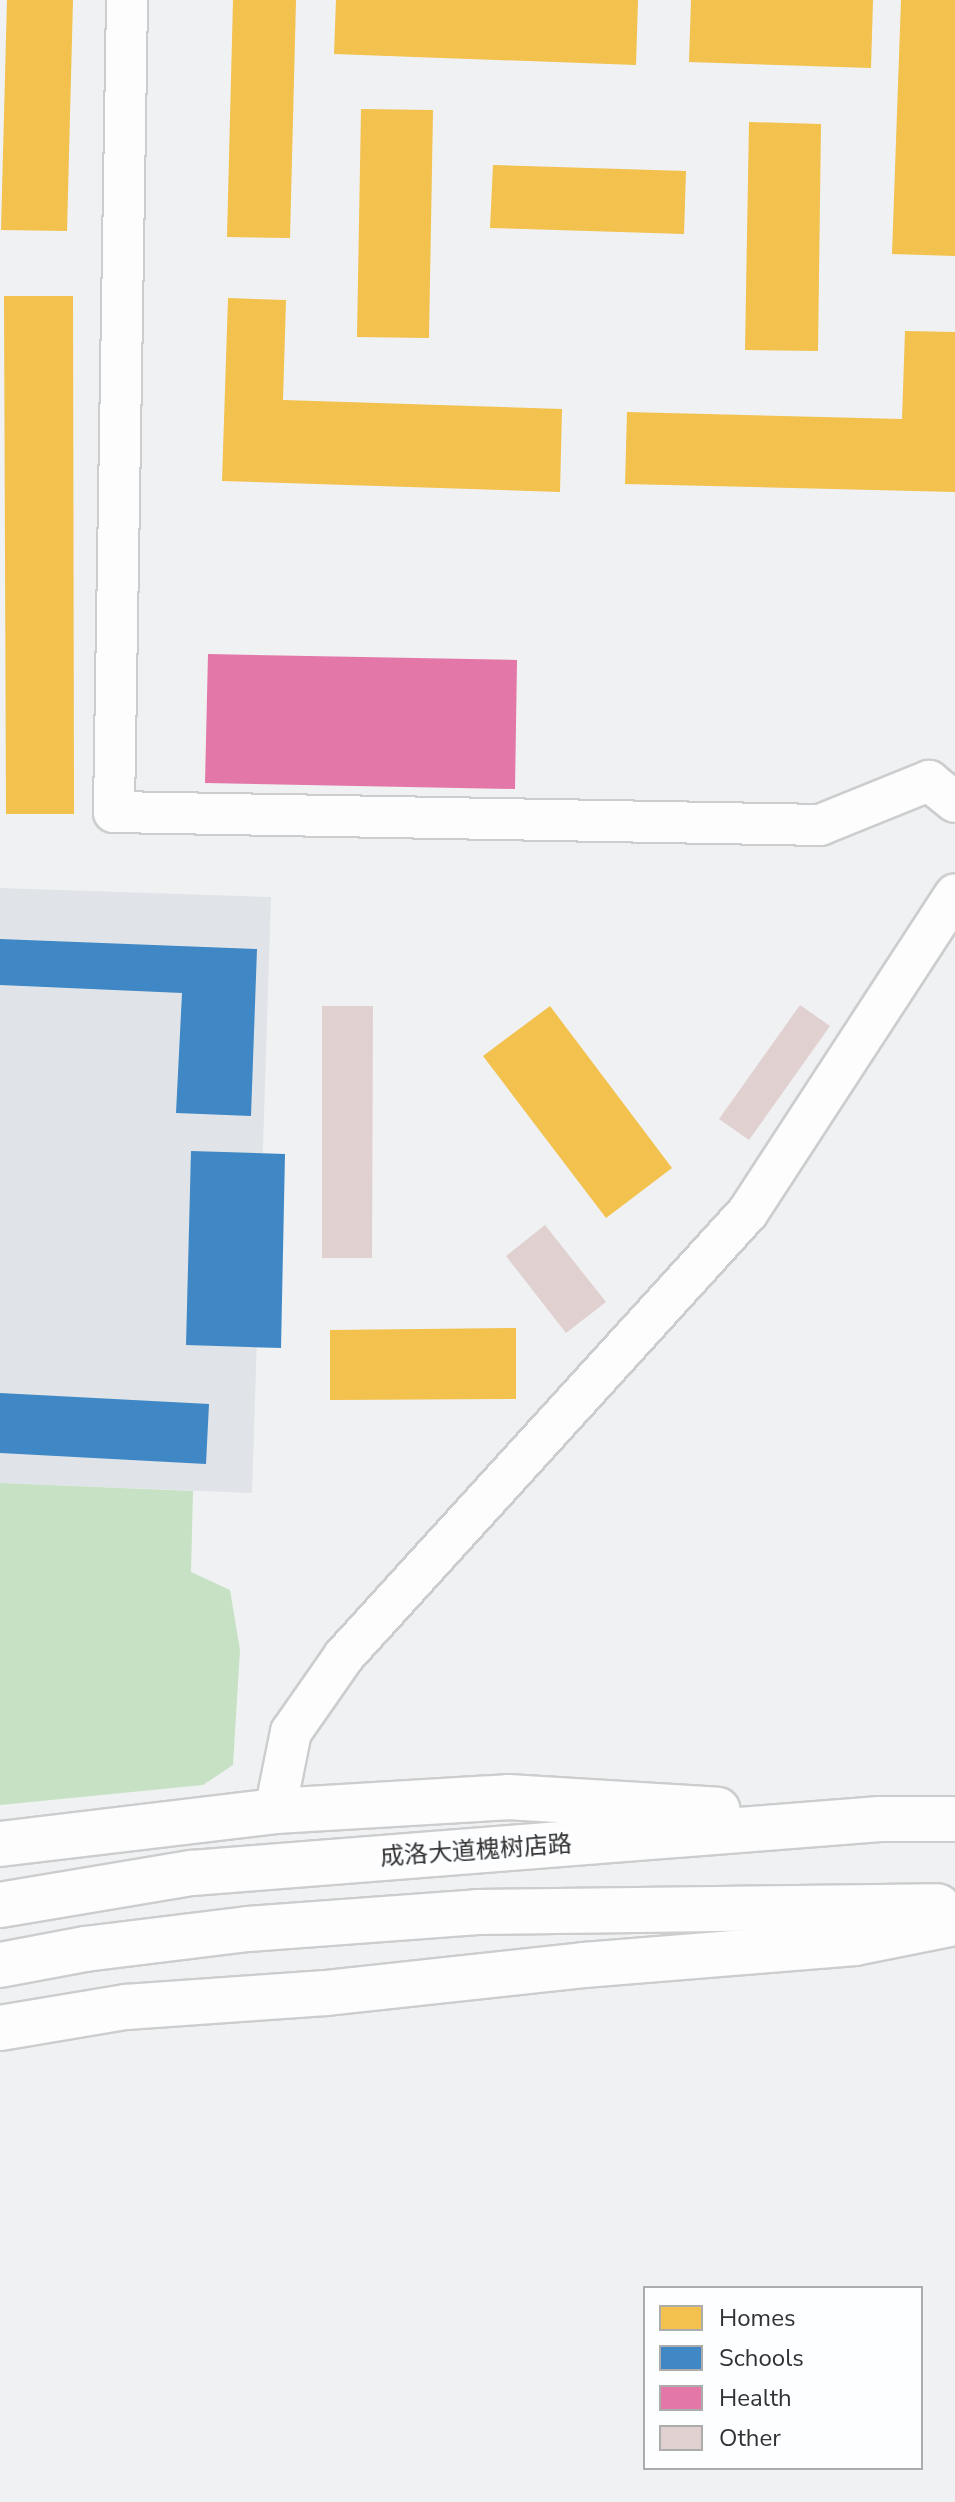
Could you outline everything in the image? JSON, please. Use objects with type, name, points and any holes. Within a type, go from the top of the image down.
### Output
[{"type":"main road","points":[[0,1844],[275,1811],[508,1797],[880,1819]]},
{"type":"main road","name":"成洛大道槐树店路","points":[[0,1905],[192,1873],[880,1819],[955,1819]]},
{"type":"main road","points":[[0,1965],[85,1949],[248,1929],[477,1912],[955,1906]]},
{"type":"main road","points":[[0,2028],[126,2007],[326,1993],[584,1965],[855,1943],[955,1923]]},
{"type":"street","points":[[127,0],[114,812],[820,825],[929,781],[955,802]]},
{"type":"street","points":[[275,1811],[291,1732],[344,1656],[748,1212],[955,895]]},
{"type":"shaded area","points":[[0,888],[271,897],[252,1493],[0,1483]]},
{"type":"green space","points":[[0,1483],[193,1491],[191,1572],[230,1590],[240,1650],[233,1765],[203,1785],[0,1805]]},
{"type":"building: Homes","points":[[7,0],[73,0],[67,231],[1,230]]},
{"type":"building: Homes","points":[[233,0],[296,0],[290,238],[227,237]]},
{"type":"building: Homes","points":[[336,0],[638,0],[636,65],[334,54]]},
{"type":"building: Homes","points":[[691,0],[873,0],[871,68],[689,62]]},
{"type":"building: Homes","points":[[901,0],[955,0],[955,256],[892,254]]},
{"type":"building: Homes","points":[[361,109],[433,110],[429,338],[357,337]]},
{"type":"building: Homes","points":[[749,122],[821,124],[818,351],[745,350]]},
{"type":"building: Homes","points":[[493,165],[686,171],[684,234],[490,228]]},
{"type":"building: Homes","points":[[4,296],[73,296],[74,814],[6,814]]},
{"type":"building: Homes","points":[[228,298],[286,300],[283,400],[562,409],[560,492],[222,481]]},
{"type":"building: Homes","points":[[905,331],[955,332],[955,492],[625,484],[627,412],[902,419]]},
{"type":"building: Homes","points":[[550,1006],[672,1168],[606,1218],[483,1056]]},
{"type":"building: Homes","points":[[516,1328],[516,1399],[330,1400],[330,1330]]},
{"type":"building: Schools","points":[[0,939],[257,949],[251,1116],[176,1113],[182,993],[0,985]]},
{"type":"building: Schools","points":[[191,1151],[285,1154],[281,1348],[186,1345]]},
{"type":"building: Schools","points":[[0,1393],[209,1404],[206,1464],[0,1453]]},
{"type":"building: Health","points":[[208,654],[517,660],[515,789],[205,783]]},
{"type":"building: Other","points":[[800,1005],[830,1026],[749,1140],[719,1119]]},
{"type":"building: Other","points":[[322,1006],[373,1006],[372,1258],[322,1258]]},
{"type":"building: Other","points":[[545,1225],[606,1302],[566,1333],[506,1256]]}]
